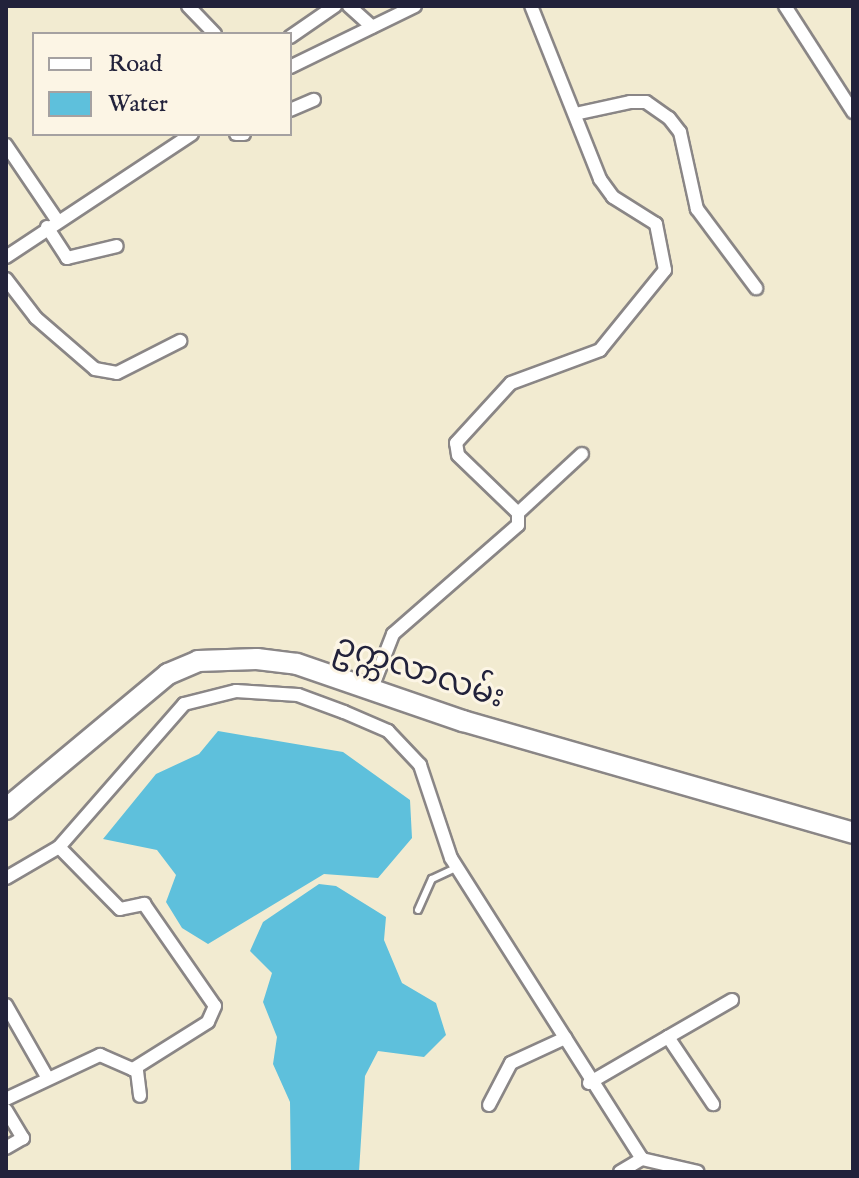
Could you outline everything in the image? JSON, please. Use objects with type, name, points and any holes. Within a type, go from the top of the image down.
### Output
[{"type":"main road","name":"ဥက္ကလာလမ်း","points":[[6,809],[125,705],[198,661],[297,664],[853,833]]},
{"type":"street","points":[[188,6],[213,32]]},
{"type":"street","points":[[292,36],[335,6]]},
{"type":"street","points":[[349,6],[372,27]]},
{"type":"street","points":[[292,66],[415,6]]},
{"type":"street","points":[[372,688],[393,634],[518,525],[518,513],[458,455],[456,443],[511,383],[600,350],[665,270],[660,231],[606,188],[531,6]]},
{"type":"street","points":[[785,6],[853,112]]},
{"type":"street","points":[[292,109],[314,100]]},
{"type":"street","points":[[575,114],[638,102],[669,118],[680,132],[697,209],[756,288]]},
{"type":"street","points":[[6,257],[189,136]]},
{"type":"street","points":[[6,145],[52,224],[67,258],[117,246]]},
{"type":"street","points":[[6,279],[36,318],[95,369],[117,373],[180,341]]},
{"type":"street","points":[[518,513],[582,454]]},
{"type":"street","points":[[6,878],[59,847],[116,773],[184,704],[236,691],[298,695],[388,731],[420,765],[458,867],[565,1038],[589,1083],[642,1159],[698,1172]]},
{"type":"street","points":[[6,1099],[46,1075],[89,1056],[133,1069],[208,1022],[215,1006],[144,904],[120,909],[59,847]]},
{"type":"street","points":[[589,1083],[732,1000]]},
{"type":"street","points":[[6,1005],[46,1075]]},
{"type":"street","points":[[668,1037],[713,1104]]},
{"type":"street","points":[[489,1105],[511,1063],[565,1038]]},
{"type":"street","points":[[133,1069],[140,1096]]},
{"type":"street","points":[[6,1110],[23,1138],[6,1148]]},
{"type":"street","points":[[620,1172],[642,1159]]},
{"type":"lane","points":[[418,910],[432,879],[458,867]]},
{"type":"water","points":[[218,731],[343,752],[410,800],[412,838],[378,878],[324,874],[208,944],[182,928],[166,902],[176,875],[157,850],[103,839],[156,774],[199,754]]},
{"type":"water","points":[[319,884],[336,886],[386,917],[384,940],[402,983],[436,1003],[446,1035],[424,1057],[378,1051],[365,1076],[359,1172],[291,1172],[290,1102],[273,1064],[277,1037],[263,1002],[272,973],[250,951],[263,922]]}]
